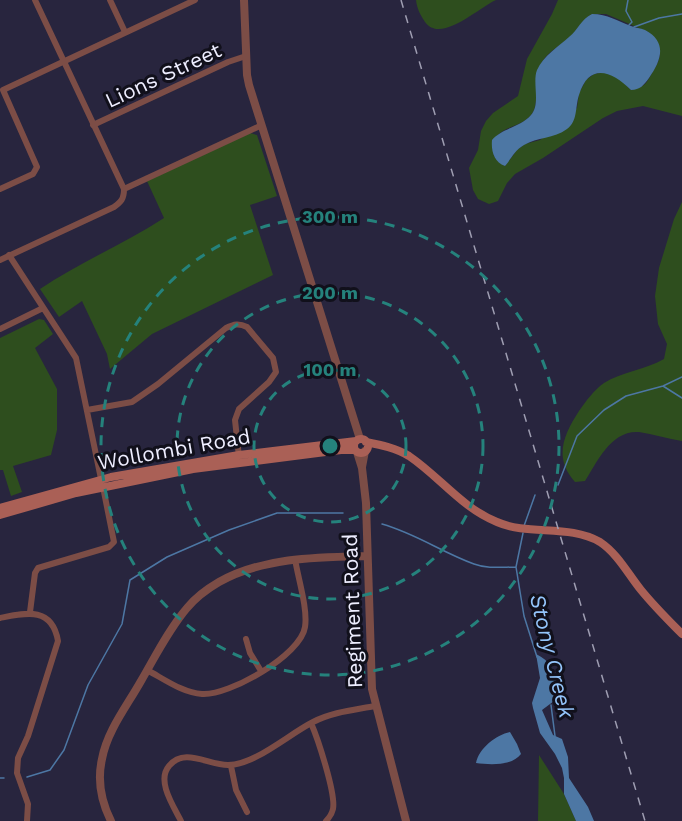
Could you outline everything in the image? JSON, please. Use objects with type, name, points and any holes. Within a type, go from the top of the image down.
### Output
[{"type":"main road","name":"Wollombi Road","points":[[0,508],[102,483],[239,459],[341,450],[361,446],[393,448],[409,456],[470,508],[484,516],[508,526],[577,534],[599,542],[620,560],[641,591],[682,634]]},
{"type":"main road","name":"Wollombi Road","points":[[0,515],[102,483]]},
{"type":"street","points":[[0,260],[114,207],[122,201],[124,189],[34,0]]},
{"type":"street","points":[[110,0],[125,32]]},
{"type":"street","points":[[0,189],[33,174],[37,167],[3,90],[180,3],[195,0]]},
{"type":"street","points":[[244,0],[247,75],[361,446]]},
{"type":"street","name":"Lions Street","points":[[93,125],[228,62],[246,56]]},
{"type":"street","points":[[124,189],[262,124]]},
{"type":"street","points":[[9,255],[76,358],[114,542],[109,547],[38,568],[35,573],[30,612]]},
{"type":"street","points":[[0,329],[43,308]]},
{"type":"street","points":[[87,410],[132,402],[158,384],[226,328],[242,324],[273,358],[276,372],[239,409],[235,420],[239,459]]},
{"type":"street","name":"Regiment Road","points":[[361,446],[366,503],[370,663],[375,706],[406,821]]},
{"type":"street","points":[[111,821],[101,794],[99,777],[104,747],[178,620],[202,593],[221,581],[241,573],[295,559],[367,555]]},
{"type":"street","points":[[147,670],[178,686],[200,694],[212,694],[231,688],[285,657],[296,647],[306,626],[295,559]]},
{"type":"street","points":[[0,618],[30,612],[41,616],[50,623],[58,640],[28,736],[18,758],[17,773],[27,799],[27,821]]},
{"type":"street","points":[[246,639],[250,653],[261,671]]},
{"type":"street","points":[[181,821],[164,783],[168,766],[180,757],[189,756],[231,766],[255,757],[311,723],[343,712],[375,706]]},
{"type":"street","points":[[311,723],[320,747],[333,798],[333,809],[326,821]]},
{"type":"street","points":[[231,766],[237,790],[247,812]]},
{"type":"green space","points":[[416,0],[496,0],[460,22],[440,29],[432,28],[425,22]]},
{"type":"green space","points":[[558,0],[682,0],[682,116],[643,106],[617,111],[515,174],[507,183],[498,201],[489,204],[478,199],[473,190],[469,168],[478,150],[481,131],[493,113],[518,96],[527,59]],"holes":[[[606,14],[648,32],[657,41],[660,51],[659,61],[647,81],[642,86],[631,90],[610,73],[594,74],[586,80],[579,93],[577,108],[540,140],[525,144],[517,150],[505,166],[494,156],[492,145],[499,134],[524,121],[534,111],[538,71],[542,61],[570,37],[589,16]]]},
{"type":"green space","points":[[250,133],[257,135],[277,196],[250,205],[273,275],[152,334],[110,369],[107,354],[82,301],[59,317],[40,289],[164,218],[147,181]]},
{"type":"green space","points":[[682,202],[682,441],[639,432],[620,436],[606,449],[585,481],[575,482],[564,464],[563,446],[569,428],[582,407],[604,383],[664,359],[667,344],[658,324],[655,296],[659,268],[674,219]]},
{"type":"green space","points":[[39,319],[44,320],[53,334],[35,348],[57,389],[57,430],[51,455],[13,466],[22,492],[11,496],[3,470],[0,470],[0,338]]},
{"type":"green space","points":[[539,755],[564,794],[576,821],[538,821]]},
{"type":"water","points":[[592,14],[608,16],[645,30],[652,35],[660,46],[659,59],[653,72],[643,85],[634,90],[609,75],[595,74],[583,85],[571,126],[557,135],[524,145],[505,166],[501,164],[494,156],[492,140],[531,115],[536,99],[537,70],[543,60]]},
{"type":"water","points":[[536,654],[548,662],[552,668],[557,687],[554,701],[542,710],[553,735],[562,739],[568,757],[569,778],[588,807],[594,821],[576,821],[564,794],[562,768],[540,733],[532,703],[540,678]]},
{"type":"water","points":[[510,732],[521,754],[517,758],[500,764],[476,763],[481,752],[489,743]]},
{"type":"waterway","points":[[628,0],[626,11],[632,22],[629,25]]},
{"type":"waterway","points":[[634,27],[659,18],[682,14]]},
{"type":"waterway","points":[[558,485],[577,436],[604,410],[626,396],[663,386],[682,377]]},
{"type":"waterway","points":[[663,386],[682,398]]},
{"type":"waterway","name":"Stony Creek","points":[[524,526],[535,495]]},
{"type":"waterway","points":[[27,777],[50,770],[64,750],[88,685],[122,624],[130,580],[167,557],[229,530],[277,513],[343,513]]},
{"type":"waterway","points":[[382,524],[479,566],[516,567]]},
{"type":"waterway","name":"Stony Creek","points":[[523,533],[516,567],[524,616],[537,657]]},
{"type":"waterway","name":"Stony Creek","points":[[551,705],[555,736]]},
{"type":"railway","points":[[401,0],[645,821]]}]
